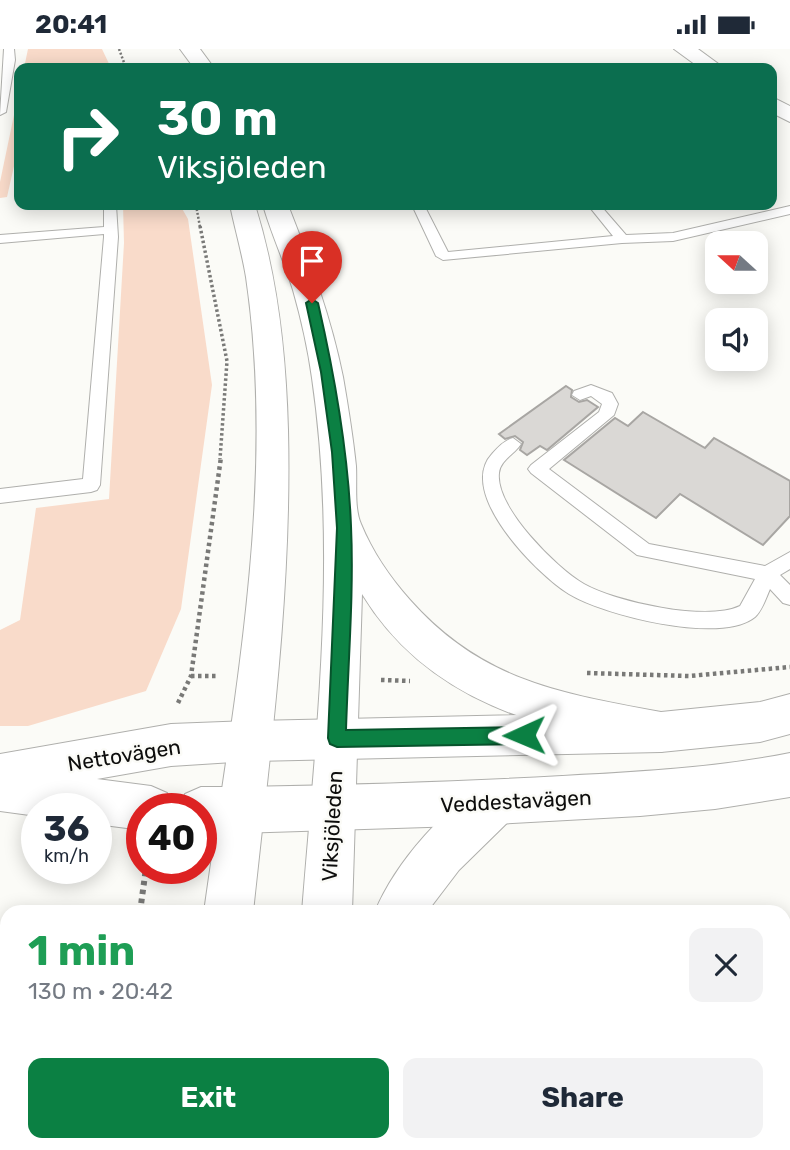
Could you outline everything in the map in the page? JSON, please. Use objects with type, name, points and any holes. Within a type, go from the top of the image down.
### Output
[{"type":"main road","points":[[190,49],[202,63]]},
{"type":"main road","points":[[684,49],[706,63]]},
{"type":"main road","points":[[228,905],[221,810],[249,741],[270,554],[272,443],[269,360],[255,255],[243,210]]},
{"type":"main road","name":"Viksjöleden","points":[[277,210],[293,244],[308,291],[328,372],[339,452],[344,528],[337,738],[327,905]]},
{"type":"main road","points":[[344,528],[389,603],[415,634],[446,663],[478,682],[525,702],[661,732]]},
{"type":"main road","points":[[249,741],[661,732],[760,722],[790,714]]},
{"type":"main road","name":"Nettovägen","points":[[0,776],[171,745],[249,741]]},
{"type":"main road","name":"Veddestavägen","points":[[221,810],[495,803],[678,792],[755,783],[790,775]]},
{"type":"main road","name":"Nettovägen","points":[[0,789],[126,806]]},
{"type":"main road","points":[[403,905],[414,887],[453,839],[495,803]]},
{"type":"lane","points":[[0,112],[10,60],[9,49]]},
{"type":"lane","points":[[0,496],[91,485],[110,210]]},
{"type":"lane","points":[[420,210],[443,256],[622,239],[673,237],[790,210]]},
{"type":"lane","points":[[598,210],[622,239]]},
{"type":"lane","points":[[0,239],[110,230]]},
{"type":"lane","points":[[580,395],[591,390],[607,397],[610,404],[606,415],[537,469],[644,549],[767,574],[790,597]]},
{"type":"lane","points":[[513,444],[494,462],[489,475],[498,506],[536,554],[577,589],[622,607],[727,622],[747,612],[767,574],[790,560]]},
{"type":"path","points":[[179,695],[191,676],[223,439],[227,361],[197,210]]},
{"type":"path","points":[[576,672],[681,675],[755,673],[790,667]]},
{"type":"path","points":[[191,676],[214,676]]},
{"type":"path","points":[[369,680],[424,681]]},
{"type":"path","points":[[141,905],[144,884]]},
{"type":"shaded area","points":[[28,49],[102,49],[109,63],[25,63]]},
{"type":"shaded area","points":[[14,115],[14,166],[7,197],[0,198],[0,182]]},
{"type":"shaded area","points":[[123,210],[183,210],[188,219],[212,385],[181,609],[146,691],[28,726],[0,726],[0,630],[20,620],[36,508],[109,499],[124,243]]},
{"type":"building","points":[[566,386],[572,390],[571,397],[579,402],[587,400],[598,407],[547,450],[540,446],[527,455],[520,450],[523,442],[515,436],[505,439],[499,434]]},
{"type":"building","points":[[643,412],[705,448],[714,438],[790,481],[790,516],[763,545],[680,494],[656,518],[564,460],[615,418],[628,426]]},
{"type":"route","points":[[312,303],[328,372],[339,452],[344,528],[337,738],[524,735]]}]
